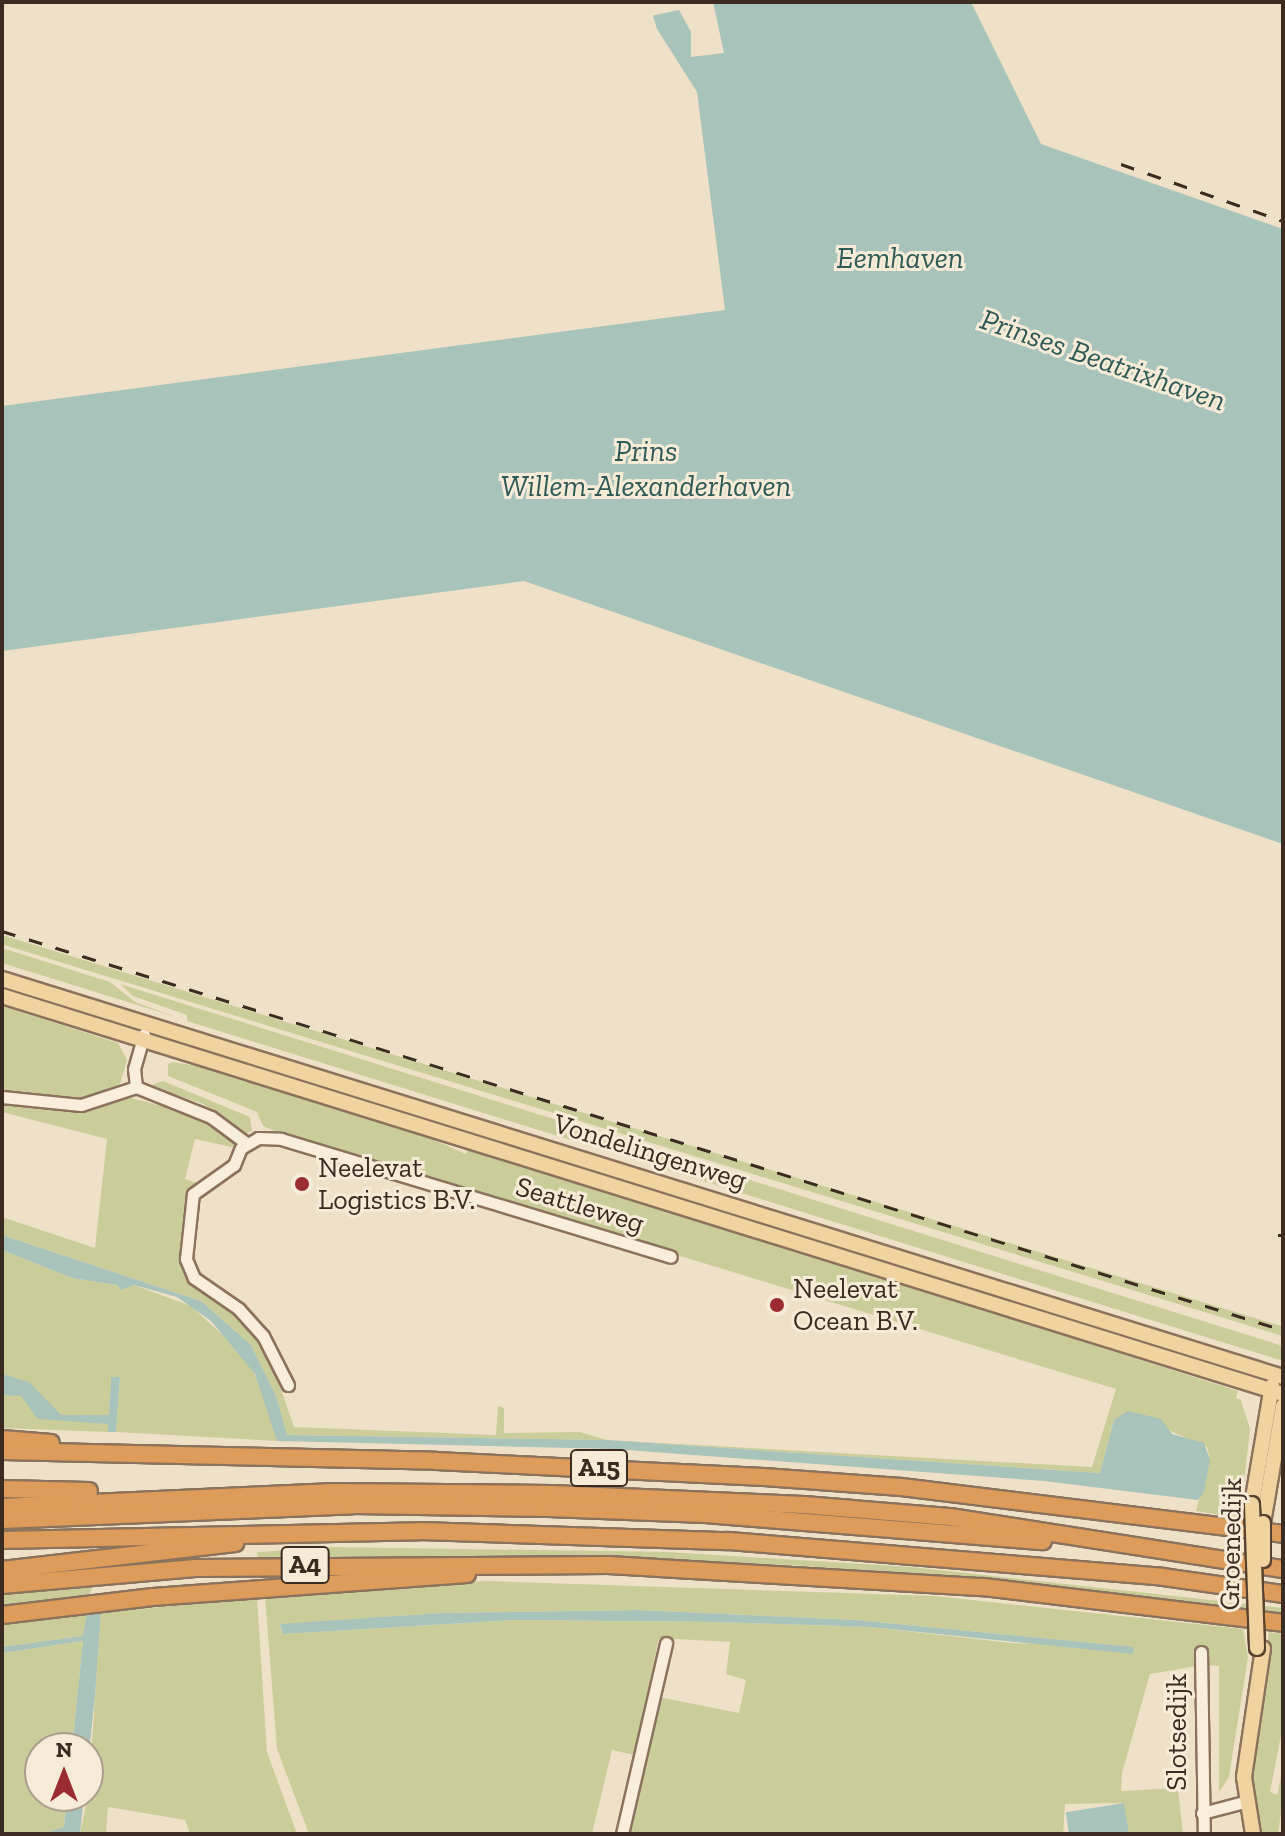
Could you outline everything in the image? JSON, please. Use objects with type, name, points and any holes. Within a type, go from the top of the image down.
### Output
[{"type":"highway","name":"A15","points":[[2,1439],[106,1451]]},
{"type":"highway","name":"A15","points":[[2,1451],[106,1451],[764,1477],[901,1487],[1283,1534]]},
{"type":"highway","name":"A15","points":[[2,1489],[171,1496],[552,1494],[804,1505],[950,1517],[1283,1569]]},
{"type":"highway","name":"A15","points":[[2,1507],[171,1496]]},
{"type":"highway","name":"A15","points":[[2,1520],[354,1505],[548,1508],[768,1519],[1199,1556]]},
{"type":"highway","points":[[2,1540],[420,1531],[903,1554],[1283,1594]]},
{"type":"highway","name":"A4","points":[[2,1570],[146,1550],[420,1531]]},
{"type":"highway","points":[[2,1615],[153,1597],[608,1565],[983,1587],[1283,1623]]},
{"type":"highway","name":"A4","points":[[2,1585],[195,1568],[608,1565]]},
{"type":"main road","name":"Vondelingenweg","points":[[2,979],[1282,1380]]},
{"type":"main road","name":"Vondelingenweg","points":[[2,996],[1276,1393]]},
{"type":"main road","points":[[1276,1393],[1282,1380]]},
{"type":"main road","name":"Groenedijk","points":[[1260,1648],[1258,1505],[1276,1393]]},
{"type":"main road","name":"Groenedijk","points":[[1244,1802],[1260,1648],[1263,1523],[1258,1505],[1282,1413]]},
{"type":"main road","points":[[1244,1802],[1253,1834]]},
{"type":"street","points":[[136,1087],[134,1069],[147,1024]]},
{"type":"street","points":[[2,1097],[81,1105],[136,1087],[211,1117],[246,1143],[234,1165],[193,1194],[186,1259],[194,1278],[239,1309],[263,1336],[288,1385]]},
{"type":"street","name":"Seattleweg","points":[[246,1143],[281,1139],[671,1257]]},
{"type":"street","points":[[622,1834],[666,1643]]},
{"type":"street","name":"Slotsedijk","points":[[1201,1652],[1204,1834]]},
{"type":"street","name":"Slotsedijk","points":[[1202,1813],[1244,1802]]},
{"type":"green space","points":[[2,935],[1283,1327],[1282,1336],[2,944]]},
{"type":"green space","points":[[2,948],[110,982],[135,1002],[176,1017],[2,963]]},
{"type":"green space","points":[[120,984],[1283,1346],[1283,1361],[187,1021],[187,1015],[133,996]]},
{"type":"green space","points":[[2,1006],[118,1043],[127,1060],[120,1084],[75,1101],[2,1092]]},
{"type":"green space","points":[[211,1053],[317,1082],[1216,1362],[1214,1368]]},
{"type":"green space","points":[[173,1062],[221,1070],[402,1126],[466,1154],[468,1149],[490,1153],[1238,1391],[1236,1398],[1241,1400],[1250,1429],[1240,1518],[1196,1511],[1210,1460],[1207,1447],[1168,1430],[1114,1420],[1100,1473],[607,1440],[1092,1467],[1116,1389],[284,1135],[263,1126],[257,1112],[168,1076],[168,1064]]},
{"type":"green space","points":[[163,1081],[250,1117],[252,1131],[246,1133],[201,1103],[148,1086]]},
{"type":"green space","points":[[131,1098],[191,1114],[229,1136],[236,1148],[195,1139],[185,1179],[197,1183],[188,1197],[183,1269],[236,1313],[268,1351],[294,1427],[496,1435],[498,1406],[504,1408],[504,1433],[580,1432],[607,1440],[286,1435],[276,1396],[251,1345],[201,1301],[2,1235],[2,1217],[95,1248],[107,1139],[2,1112],[2,1102],[74,1111]]},
{"type":"green space","points":[[2,1250],[72,1278],[117,1285],[121,1290],[134,1285],[191,1306],[243,1354],[263,1389],[277,1441],[116,1432],[120,1377],[111,1377],[108,1432],[2,1428]]},
{"type":"green space","points":[[334,1547],[669,1552],[911,1567],[1283,1608],[1283,1615],[1010,1582],[792,1565],[560,1557],[258,1558],[257,1552]]},
{"type":"green space","points":[[486,1581],[935,1596],[1243,1629],[1248,1657],[1229,1777],[1219,1792],[1219,1666],[1203,1665],[1150,1674],[1122,1773],[1121,1791],[1178,1788],[1183,1834],[1129,1834],[1123,1803],[1065,1804],[1063,1834],[627,1834],[659,1697],[739,1713],[746,1680],[726,1674],[730,1642],[659,1638],[634,1755],[612,1750],[592,1834],[309,1834],[277,1749],[265,1597]],"holes":[[[638,1610],[856,1620],[1133,1647],[1011,1643],[870,1627],[717,1622],[515,1620],[283,1634],[280,1625],[441,1613]]]},
{"type":"green space","points":[[78,1584],[93,1585],[89,1595],[2,1609],[2,1594]]},
{"type":"green space","points":[[257,1598],[267,1752],[297,1834],[190,1834],[185,1820],[108,1807],[106,1834],[80,1834],[85,1812],[104,1812],[104,1732],[93,1732],[101,1613]]},
{"type":"green space","points":[[87,1614],[84,1636],[2,1647],[2,1622]]},
{"type":"green space","points":[[1269,1632],[1283,1634],[1283,1725],[1270,1792],[1277,1795],[1283,1767],[1283,1799],[1278,1834],[1259,1834],[1248,1782]]},
{"type":"green space","points":[[83,1641],[74,1732],[24,1732],[24,1812],[65,1812],[64,1827],[42,1834],[2,1834],[2,1653]]},
{"type":"water","points":[[649,2],[971,2],[1041,144],[1283,229],[1283,844],[524,581],[2,651],[2,406],[725,310],[697,92],[657,29]]},
{"type":"water","points":[[2,1235],[201,1301],[251,1345],[276,1396],[287,1435],[607,1440],[1100,1473],[1114,1420],[1128,1411],[1161,1419],[1172,1434],[1204,1443],[1210,1460],[1204,1492],[1198,1500],[1044,1481],[613,1449],[277,1441],[255,1374],[211,1321],[177,1297],[134,1285],[121,1290],[117,1285],[72,1278],[2,1250]]},
{"type":"water","points":[[2,1374],[29,1382],[61,1415],[109,1415],[111,1377],[120,1377],[116,1432],[108,1432],[108,1424],[38,1419],[21,1396],[2,1395]]},
{"type":"water","points":[[638,1610],[856,1620],[1134,1647],[1133,1654],[870,1627],[717,1622],[515,1620],[283,1634],[280,1624],[441,1613]]},
{"type":"water","points":[[101,1613],[91,1732],[74,1732],[83,1641],[2,1653],[2,1647],[83,1636],[87,1614]]},
{"type":"water","points":[[1124,1803],[1129,1834],[1069,1834],[1066,1812]]},
{"type":"water","points":[[65,1812],[82,1812],[80,1834],[42,1834],[64,1827]]},
{"type":"pier","points":[[645,2],[713,2],[724,53],[691,57],[691,32],[679,10],[651,16]]},
{"type":"railway","points":[[1121,164],[1283,221]]},
{"type":"railway","points":[[2,931],[1283,1330]]},
{"type":"railway","points":[[1278,1235],[1283,1235]]},
{"type":"place","name":"Neelevat Logistics B.V.","points":[[302,1184]]},
{"type":"place","name":"Neelevat Ocean B.V.","points":[[777,1305]]},
{"type":"water label","name":"Eemhaven","points":[[900,258]]},
{"type":"water label","name":"Prinses Beatrixhaven","points":[[1103,360]]},
{"type":"water label","name":"Prins Willem-Alexanderhaven","points":[[646,468]]}]
